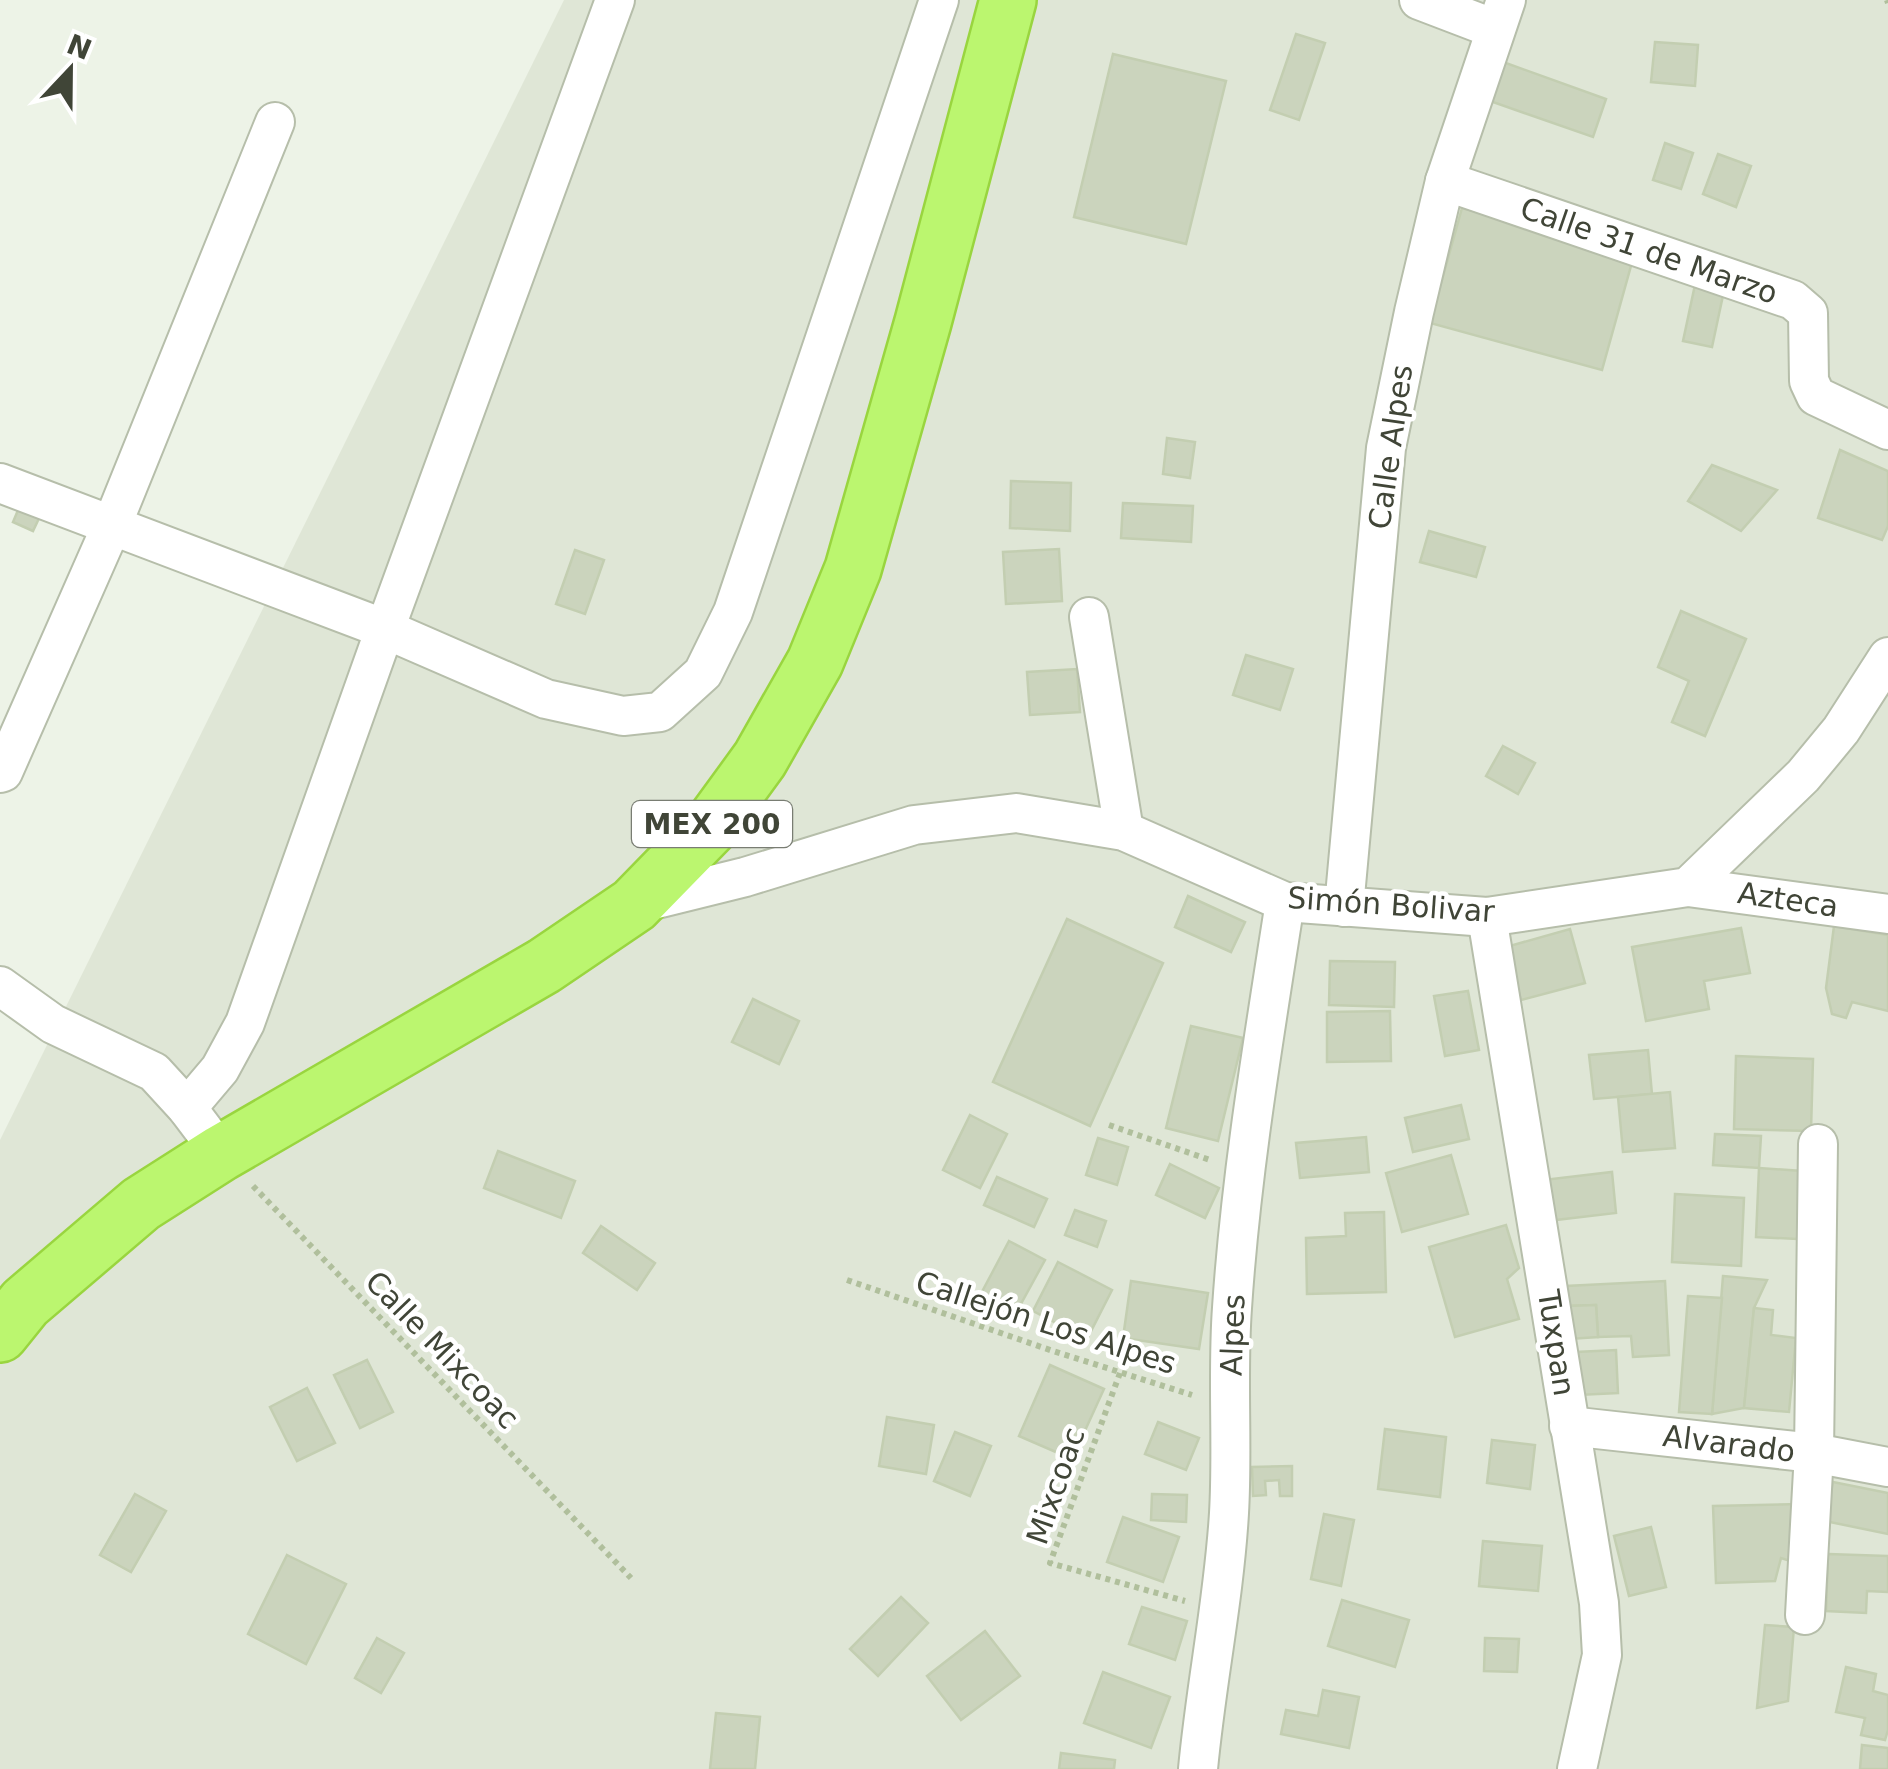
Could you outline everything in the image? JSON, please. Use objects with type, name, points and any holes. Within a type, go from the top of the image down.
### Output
[{"type":"highway","name":"MEX 200","points":[[0,1334],[24,1302],[140,1204],[544,966],[634,905],[712,825],[760,758],[815,662],[853,569],[1008,0]]},
{"type":"street","points":[[188,1108],[220,1069],[245,1023],[615,0]]},
{"type":"street","points":[[0,483],[385,630],[546,698],[623,716],[660,712],[703,673],[733,612],[938,0]]},
{"type":"street","points":[[1419,0],[1500,15]]},
{"type":"street","name":"Calle Alpes","points":[[1344,907],[1386,448],[1445,181],[1500,15]]},
{"type":"street","points":[[0,773],[4,772],[112,525],[275,122]]},
{"type":"street","name":"Calle 31 de Marzo","points":[[1445,181],[1793,300],[1808,313],[1810,381],[1816,396],[1888,430]]},
{"type":"street","points":[[1089,617],[1124,831]]},
{"type":"street","points":[[1688,887],[1803,776],[1842,730],[1888,657]]},
{"type":"street","name":"Simón Bolivar","points":[[634,905],[914,825],[1016,813],[1124,831],[1285,902],[1487,917],[1688,887]]},
{"type":"street","name":"Azteca","points":[[1688,887],[1888,914]]},
{"type":"street","name":"Alpes","points":[[1198,1769],[1229,1512],[1232,1312],[1244,1172],[1285,902]]},
{"type":"street","name":"Tuxpan","points":[[1487,917],[1599,1603],[1602,1654],[1577,1769]]},
{"type":"street","points":[[0,986],[53,1024],[154,1072],[188,1108],[221,1153]]},
{"type":"street","points":[[1806,1615],[1814,1453],[1818,1144]]},
{"type":"street","name":"Alvarado","points":[[1569,1426],[1814,1453],[1888,1467]]},
{"type":"path","points":[[1110,1125],[1244,1172]]},
{"type":"path","name":"Calle Mixcoac","points":[[221,1153],[631,1578]]},
{"type":"path","name":"Callejón Los Alpes","points":[[846,1280],[1231,1407]]},
{"type":"path","name":"Mixcoac","points":[[1120,1373],[1050,1563],[1220,1611]]},
{"type":"shaded area","points":[[564,0],[1888,0],[1888,1769],[0,1769],[0,1140]]},
{"type":"building","points":[[1296,34],[1325,43],[1299,120],[1270,110]]},
{"type":"building","points":[[1655,42],[1698,45],[1695,86],[1651,82]]},
{"type":"building","points":[[1113,54],[1226,81],[1186,244],[1074,217]]},
{"type":"building","points":[[1503,62],[1606,99],[1593,137],[1490,101]]},
{"type":"building","points":[[1665,143],[1693,153],[1681,189],[1653,180]]},
{"type":"building","points":[[1718,154],[1751,166],[1736,207],[1703,194]]},
{"type":"building","points":[[1462,208],[1634,255],[1602,370],[1430,323]]},
{"type":"building","points":[[1696,280],[1725,286],[1712,347],[1683,341]]},
{"type":"building","points":[[1167,438],[1195,442],[1190,478],[1163,474]]},
{"type":"building","points":[[1840,450],[1888,471],[1888,526],[1882,540],[1818,518]]},
{"type":"building","points":[[1712,465],[1777,490],[1741,531],[1688,501]]},
{"type":"building","points":[[1011,481],[1071,483],[1070,531],[1010,528]]},
{"type":"building","points":[[21,503],[42,512],[33,531],[13,522]]},
{"type":"building","points":[[1123,503],[1193,506],[1191,542],[1121,538]]},
{"type":"building","points":[[1429,531],[1485,547],[1476,577],[1420,562]]},
{"type":"building","points":[[1059,549],[1062,601],[1006,604],[1003,552]]},
{"type":"building","points":[[575,550],[604,560],[585,614],[556,604]]},
{"type":"building","points":[[1681,611],[1746,639],[1705,736],[1672,722],[1689,681],[1658,667]]},
{"type":"building","points":[[1246,655],[1293,669],[1280,710],[1233,695]]},
{"type":"building","points":[[1077,669],[1080,712],[1030,715],[1027,672]]},
{"type":"building","points":[[1503,746],[1535,763],[1518,794],[1486,776]]},
{"type":"building","points":[[1188,896],[1245,922],[1231,952],[1175,927]]},
{"type":"building","points":[[1067,919],[1163,963],[1090,1126],[993,1082]]},
{"type":"building","points":[[1834,926],[1888,935],[1888,1011],[1852,1002],[1846,1018],[1832,1014],[1826,988]]},
{"type":"building","points":[[1741,928],[1750,973],[1704,981],[1709,1009],[1646,1021],[1632,947]]},
{"type":"building","points":[[1570,929],[1585,983],[1521,1000],[1506,947]]},
{"type":"building","points":[[1330,961],[1395,962],[1394,1007],[1329,1005]]},
{"type":"building","points":[[1468,991],[1479,1050],[1445,1056],[1434,996]]},
{"type":"building","points":[[753,999],[799,1021],[779,1064],[732,1042]]},
{"type":"building","points":[[1390,1011],[1391,1061],[1327,1062],[1327,1012]]},
{"type":"building","points":[[1191,1026],[1243,1038],[1218,1141],[1166,1128]]},
{"type":"building","points":[[1648,1050],[1652,1094],[1594,1099],[1589,1055]]},
{"type":"building","points":[[1736,1056],[1813,1059],[1811,1131],[1734,1129]]},
{"type":"building","points":[[1670,1092],[1675,1148],[1623,1152],[1618,1097]]},
{"type":"building","points":[[1461,1105],[1469,1139],[1413,1152],[1405,1118]]},
{"type":"building","points":[[970,1115],[1007,1134],[980,1188],[943,1170]]},
{"type":"building","points":[[1715,1134],[1761,1136],[1759,1168],[1713,1165]]},
{"type":"building","points":[[1366,1137],[1369,1172],[1300,1178],[1296,1143]]},
{"type":"building","points":[[1098,1138],[1128,1147],[1117,1185],[1086,1175]]},
{"type":"building","points":[[498,1151],[575,1181],[561,1218],[484,1188]]},
{"type":"building","points":[[1451,1155],[1468,1214],[1402,1232],[1386,1173]]},
{"type":"building","points":[[1170,1164],[1219,1188],[1205,1218],[1156,1195]]},
{"type":"building","points":[[1759,1168],[1802,1171],[1797,1239],[1756,1237]]},
{"type":"building","points":[[1612,1172],[1616,1213],[1547,1221],[1543,1180]]},
{"type":"building","points":[[997,1177],[1047,1199],[1034,1227],[984,1205]]},
{"type":"building","points":[[1675,1194],[1744,1198],[1741,1266],[1672,1262]]},
{"type":"building","points":[[1075,1210],[1106,1221],[1097,1247],[1065,1235]]},
{"type":"building","points":[[1384,1212],[1386,1292],[1307,1294],[1306,1238],[1346,1236],[1345,1213]]},
{"type":"building","points":[[1506,1225],[1519,1268],[1507,1279],[1519,1319],[1455,1337],[1429,1247]]},
{"type":"building","points":[[601,1226],[655,1263],[637,1290],[583,1253]]},
{"type":"building","points":[[1009,1241],[1045,1260],[1011,1322],[976,1303]]},
{"type":"building","points":[[1058,1262],[1112,1290],[1087,1339],[1033,1311]]},
{"type":"building","points":[[1723,1276],[1767,1280],[1754,1308],[1744,1408],[1712,1414]]},
{"type":"building","points":[[1131,1281],[1208,1293],[1199,1349],[1123,1338]]},
{"type":"building","points":[[1665,1281],[1669,1355],[1633,1357],[1631,1336],[1598,1337],[1596,1305],[1567,1306],[1566,1286]]},
{"type":"building","points":[[1688,1296],[1722,1298],[1712,1414],[1679,1412]]},
{"type":"building","points":[[1596,1305],[1598,1337],[1569,1339],[1567,1306]]},
{"type":"building","points":[[1754,1308],[1773,1310],[1771,1335],[1796,1338],[1789,1412],[1744,1408]]},
{"type":"building","points":[[1616,1350],[1618,1393],[1578,1395],[1576,1352]]},
{"type":"building","points":[[367,1360],[393,1412],[360,1428],[334,1375]]},
{"type":"building","points":[[1050,1365],[1104,1389],[1072,1459],[1019,1436]]},
{"type":"building","points":[[307,1388],[335,1443],[297,1461],[270,1407]]},
{"type":"building","points":[[887,1417],[934,1425],[926,1474],[879,1466]]},
{"type":"building","points":[[1158,1422],[1199,1438],[1186,1470],[1145,1454]]},
{"type":"building","points":[[1385,1429],[1446,1437],[1440,1497],[1378,1489]]},
{"type":"building","points":[[955,1432],[991,1446],[970,1496],[934,1481]]},
{"type":"building","points":[[1492,1440],[1535,1445],[1530,1489],[1487,1483]]},
{"type":"building","points":[[1292,1466],[1292,1496],[1280,1496],[1279,1480],[1265,1481],[1266,1495],[1253,1496],[1252,1467]]},
{"type":"building","points":[[1833,1482],[1888,1493],[1888,1534],[1825,1521]]},
{"type":"building","points":[[135,1494],[166,1511],[131,1572],[100,1555]]},
{"type":"building","points":[[1152,1494],[1187,1495],[1186,1522],[1151,1520]]},
{"type":"building","points":[[1801,1504],[1803,1565],[1781,1558],[1775,1581],[1716,1583],[1713,1506]]},
{"type":"building","points":[[1324,1514],[1354,1520],[1341,1586],[1311,1579]]},
{"type":"building","points":[[1123,1517],[1179,1537],[1163,1582],[1107,1562]]},
{"type":"building","points":[[1651,1527],[1666,1587],[1629,1596],[1614,1536]]},
{"type":"building","points":[[1483,1541],[1542,1546],[1538,1591],[1479,1586]]},
{"type":"building","points":[[1828,1554],[1888,1556],[1888,1592],[1867,1591],[1866,1613],[1826,1611]]},
{"type":"building","points":[[287,1555],[346,1584],[306,1664],[248,1634]]},
{"type":"building","points":[[901,1597],[928,1623],[878,1676],[850,1649]]},
{"type":"building","points":[[1342,1600],[1409,1620],[1395,1667],[1328,1646]]},
{"type":"building","points":[[1142,1607],[1187,1621],[1175,1660],[1129,1644]]},
{"type":"building","points":[[1765,1625],[1794,1627],[1788,1701],[1757,1708]]},
{"type":"building","points":[[985,1631],[1020,1676],[961,1720],[927,1676]]},
{"type":"building","points":[[377,1638],[404,1653],[381,1693],[355,1678]]},
{"type":"building","points":[[1485,1638],[1519,1639],[1517,1672],[1484,1671]]},
{"type":"building","points":[[1846,1667],[1876,1674],[1873,1691],[1888,1695],[1885,1740],[1861,1735],[1865,1718],[1836,1712]]},
{"type":"building","points":[[1103,1672],[1170,1697],[1151,1748],[1084,1723]]},
{"type":"building","points":[[1323,1690],[1359,1697],[1349,1748],[1281,1734],[1286,1710],[1318,1716]]},
{"type":"building","points":[[716,1713],[760,1717],[755,1769],[710,1769]]},
{"type":"building","points":[[1862,1745],[1888,1748],[1888,1769],[1860,1769]]},
{"type":"building","points":[[1061,1753],[1115,1760],[1114,1769],[1059,1769]]}]
